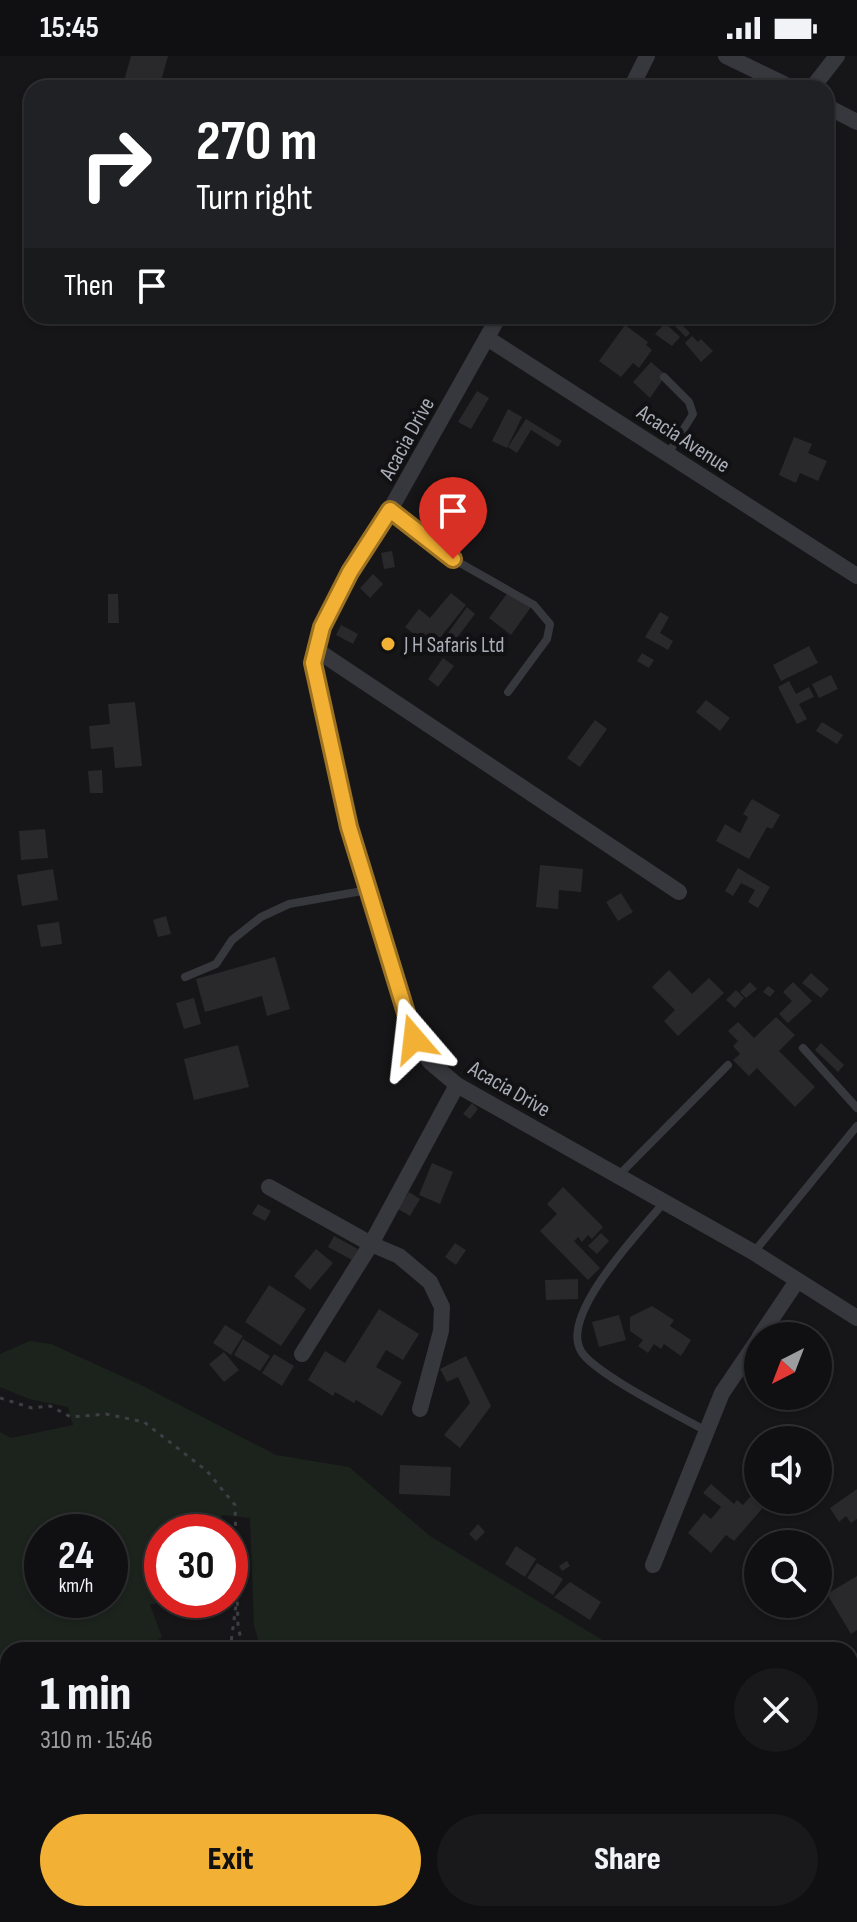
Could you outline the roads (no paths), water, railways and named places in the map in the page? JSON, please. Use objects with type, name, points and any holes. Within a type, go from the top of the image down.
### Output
[{"type":"street","points":[[635,80],[647,56]]},
{"type":"street","points":[[726,56],[776,80]]},
{"type":"street","points":[[818,80],[837,56]]},
{"type":"street","points":[[834,110],[857,122]]},
{"type":"street","name":"Acacia Drive","points":[[495,324],[390,510],[350,572],[322,627],[315,649],[314,680],[349,827],[414,1039],[430,1062],[457,1085],[753,1252],[857,1318]]},
{"type":"street","name":"Acacia Avenue","points":[[487,338],[857,576]]},
{"type":"street","points":[[315,649],[679,892]]},
{"type":"street","points":[[302,1354],[371,1244],[457,1085]]},
{"type":"street","points":[[269,1187],[420,1270],[442,1307],[441,1331],[420,1409]]},
{"type":"street","points":[[770,1322],[797,1281]]},
{"type":"street","points":[[653,1565],[722,1393],[744,1360]]},
{"type":"lane","points":[[664,377],[689,402],[693,414],[668,454]]},
{"type":"lane","points":[[390,510],[453,559],[534,605],[545,616],[550,624],[547,639],[508,692]]},
{"type":"lane","points":[[185,977],[216,964],[232,940],[261,917],[289,904],[368,890]]},
{"type":"lane","points":[[803,1048],[857,1108]]},
{"type":"lane","points":[[619,1175],[728,1065]]},
{"type":"lane","points":[[753,1252],[857,1126]]},
{"type":"lane","points":[[665,1201],[596,1287],[580,1315],[575,1336],[582,1354],[603,1370],[706,1431]]},
{"type":"place","name":"J H Safaris Ltd","points":[[388,644]]}]
